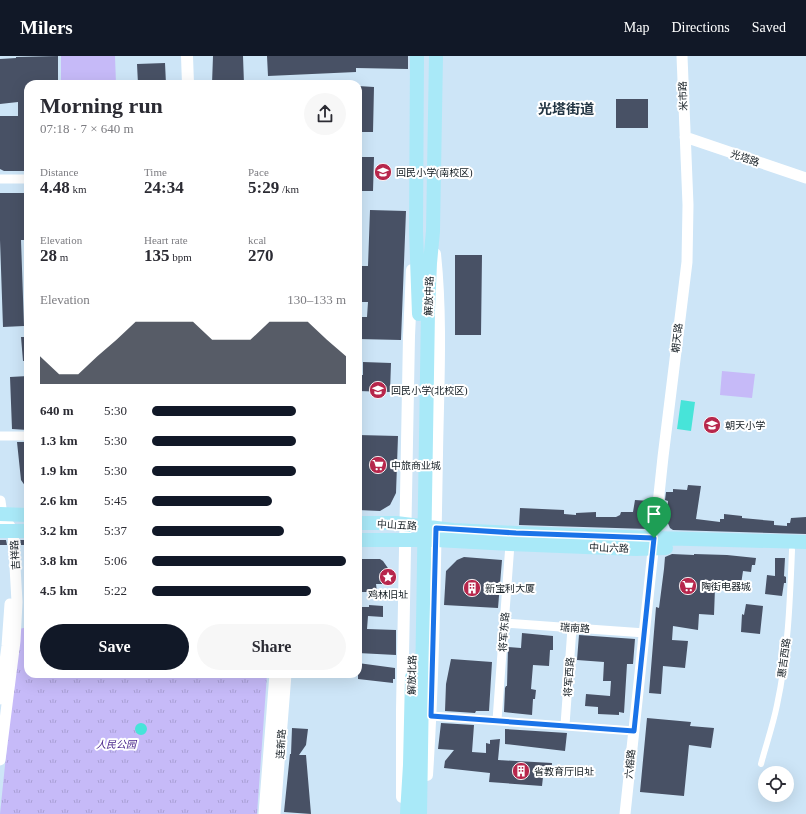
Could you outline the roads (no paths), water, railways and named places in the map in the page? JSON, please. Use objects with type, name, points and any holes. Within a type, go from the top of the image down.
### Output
[{"type":"main road","points":[[187,56],[188,80]]},
{"type":"main road","name":"解放中路","points":[[417,56],[416,231],[423,391],[423,536]]},
{"type":"main road","name":"解放中路","points":[[423,391],[433,231],[436,56]]},
{"type":"main road","points":[[416,231],[412,271],[409,336],[406,524],[423,536]]},
{"type":"main road","points":[[403,814],[402,717],[423,536],[438,336],[437,271],[433,231]]},
{"type":"main road","points":[[1,510],[24,514]]},
{"type":"main road","name":"中山五路","points":[[362,523],[406,524],[423,536]]},
{"type":"main road","points":[[6,531],[24,531]]},
{"type":"main road","name":"中山六路","points":[[423,536],[477,531],[654,543],[799,550]]},
{"type":"main road","points":[[423,536],[431,716],[424,814]]},
{"type":"main road","name":"中山六路","points":[[423,536],[510,544],[636,549],[654,543],[806,542]]},
{"type":"main road","name":"中山五路","points":[[362,540],[423,536]]},
{"type":"main road","name":"解放北路","points":[[407,814],[417,679],[423,536]]},
{"type":"main road","name":"解放北路","points":[[417,679],[420,814]]},
{"type":"street","name":"米市路","points":[[682,56],[685,137]]},
{"type":"street","name":"光塔路","points":[[685,137],[806,178]]},
{"type":"street","name":"朝天路","points":[[654,543],[687,262],[688,217],[685,137]]},
{"type":"street","points":[[0,179],[24,179]]},
{"type":"street","points":[[0,436],[24,436]]},
{"type":"street","name":"吉祥路","points":[[0,760],[17,623],[17,588],[1,510]]},
{"type":"street","name":"吉祥路","points":[[0,699],[10,617],[10,588],[6,531]]},
{"type":"street","name":"六榕路","points":[[625,814],[654,543]]},
{"type":"street","name":"将军东路","points":[[497,720],[510,544]]},
{"type":"street","name":"惠吉西路","points":[[761,764],[777,705],[799,550]]},
{"type":"street","name":"瑞南路","points":[[504,623],[645,633]]},
{"type":"street","name":"将军西路","points":[[565,725],[572,628]]},
{"type":"street","name":"连新路","points":[[264,814],[271,746],[275,678]]},
{"type":"street","name":"连新路","points":[[275,814],[281,757],[286,678]]},
{"type":"street","points":[[431,716],[634,731]]},
{"type":"place","name":"回民小学(南校区)","points":[[383,172]]},
{"type":"place","name":"回民小学(北校区)","points":[[378,390]]},
{"type":"place","name":"朝天小学","points":[[712,425]]},
{"type":"place","name":"中旅商业城","points":[[378,465]]},
{"type":"place","name":"鸡林旧址","points":[[388,577]]},
{"type":"place","name":"陶街电器城","points":[[688,586]]},
{"type":"place","name":"新宝利大厦","points":[[472,588]]},
{"type":"place","name":"省教育厅旧址","points":[[521,771]]},
{"type":"district","name":"光塔街道","points":[[566,109]]},
{"type":"park label","name":"人民公园","points":[[116,744]]}]
